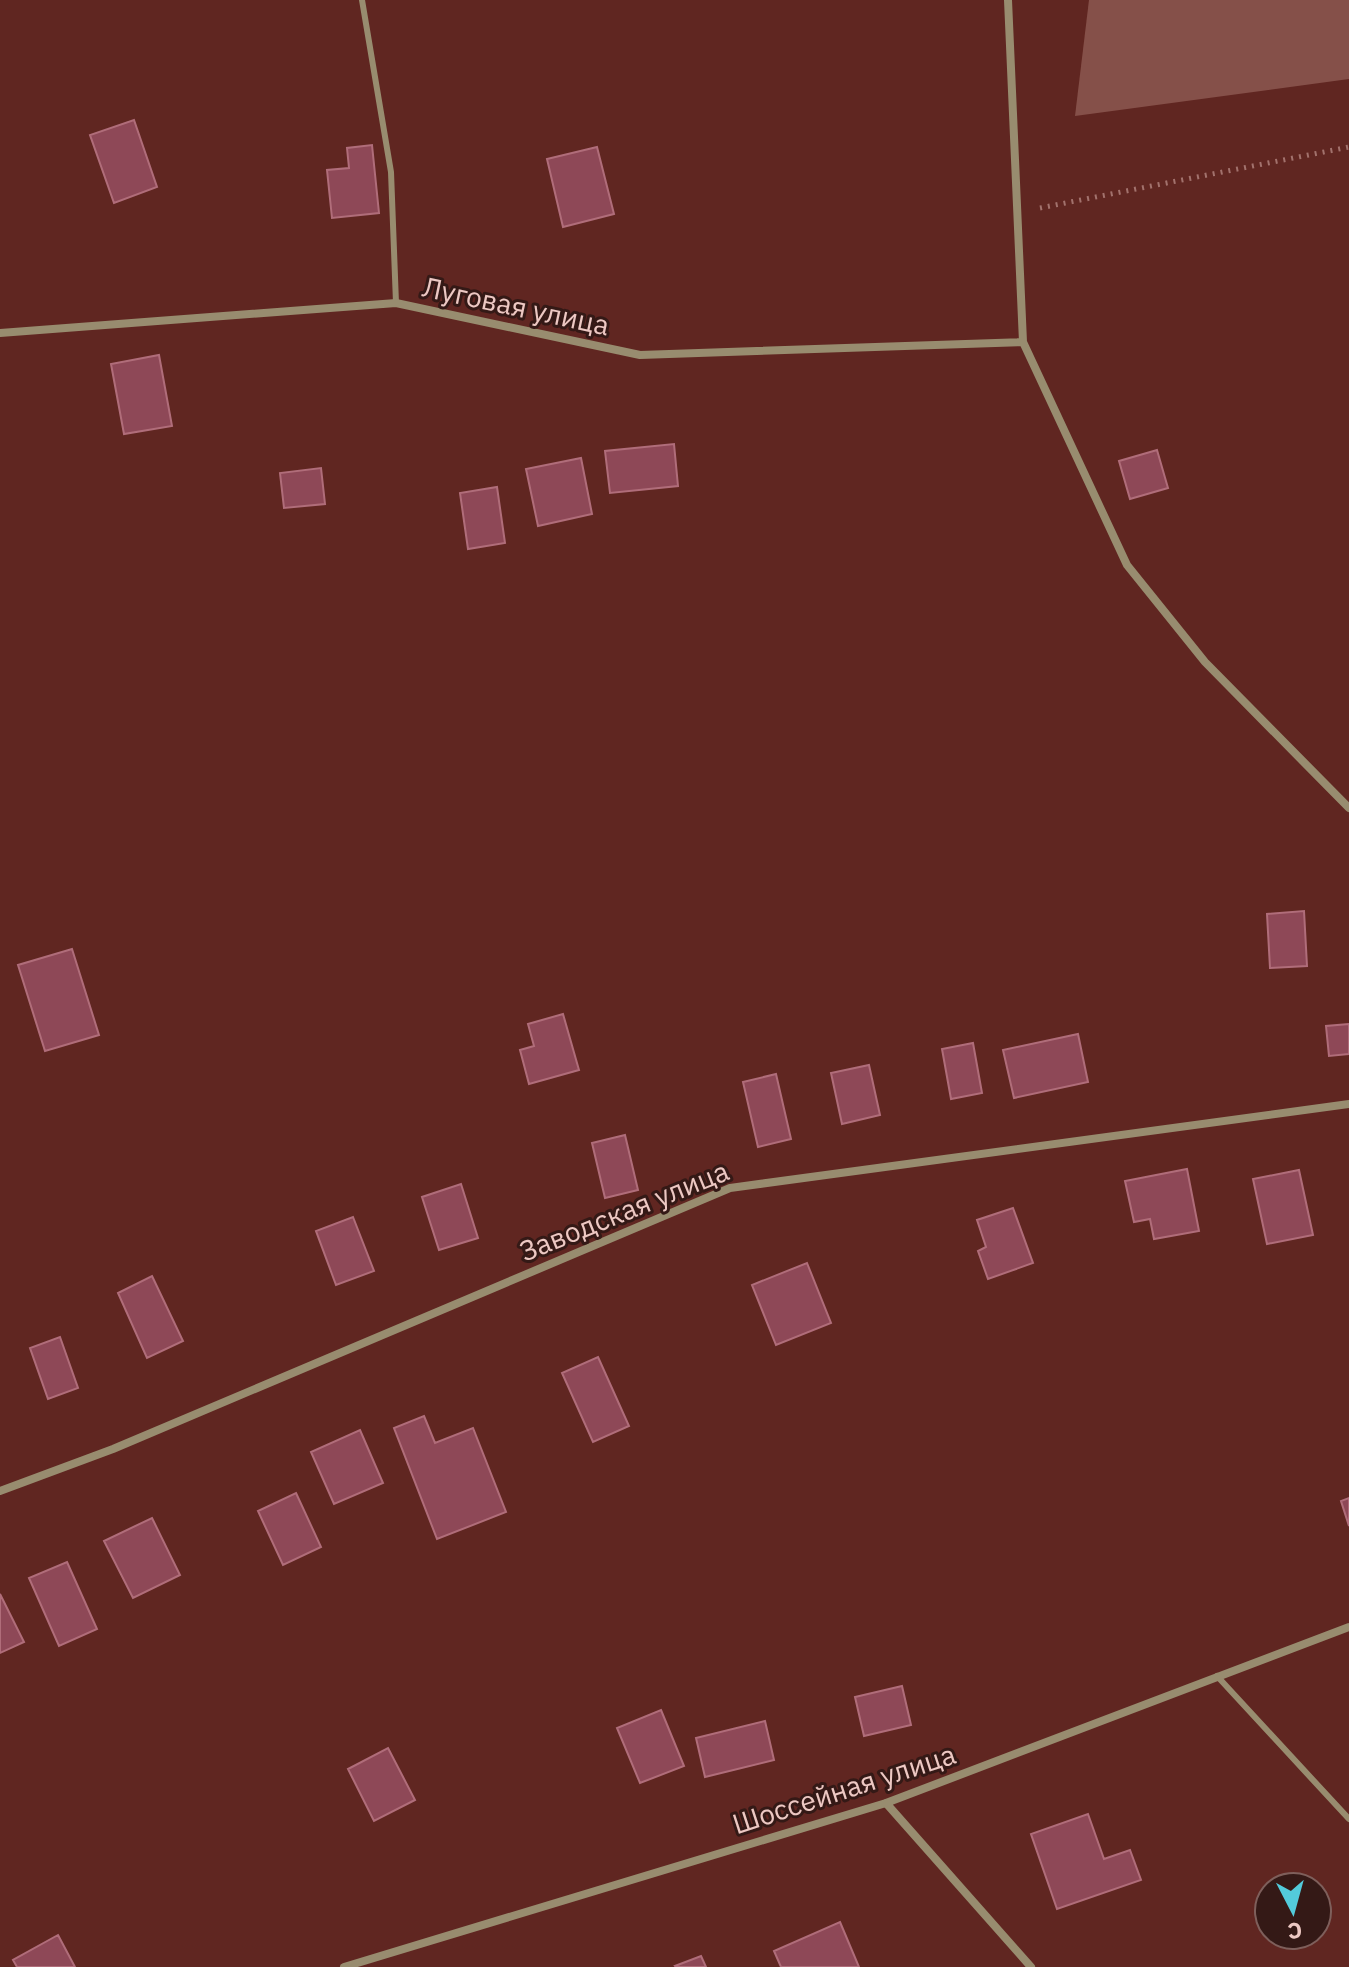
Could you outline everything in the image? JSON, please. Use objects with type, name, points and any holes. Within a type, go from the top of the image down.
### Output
[{"type":"street","points":[[1008,0],[1023,342],[1127,565],[1205,662],[1349,808]]},
{"type":"street","name":"Луговая улица","points":[[0,333],[396,303],[640,355],[1023,342]]},
{"type":"street","name":"Заводская улица","points":[[0,1491],[113,1449],[730,1188],[1349,1104]]},
{"type":"street","name":"Шоссейная улица","points":[[344,1967],[436,1936],[559,1903],[886,1803],[1349,1627]]},
{"type":"street","points":[[886,1803],[1031,1967]]},
{"type":"lane","points":[[362,0],[391,172],[396,303]]},
{"type":"lane","points":[[1217,1676],[1349,1819]]},
{"type":"path","points":[[1017,213],[1349,147]]},
{"type":"shaded area","points":[[1089,0],[1349,0],[1349,79],[1075,116]]},
{"type":"building","points":[[134,120],[157,187],[114,203],[90,135]]},
{"type":"building","points":[[372,145],[379,213],[332,218],[327,170],[349,168],[347,148]]},
{"type":"building","points":[[597,147],[614,214],[563,227],[547,159]]},
{"type":"building","points":[[159,355],[172,426],[124,434],[111,364]]},
{"type":"building","points":[[674,444],[678,486],[610,493],[605,451]]},
{"type":"building","points":[[1157,450],[1168,488],[1130,499],[1119,461]]},
{"type":"building","points":[[581,458],[592,514],[538,526],[526,469]]},
{"type":"building","points":[[321,468],[325,504],[284,508],[280,473]]},
{"type":"building","points":[[497,487],[505,543],[468,549],[460,493]]},
{"type":"building","points":[[1304,911],[1307,966],[1270,968],[1267,914]]},
{"type":"building","points":[[72,949],[99,1035],[45,1051],[18,965]]},
{"type":"building","points":[[563,1014],[579,1070],[529,1084],[520,1050],[534,1046],[528,1024]]},
{"type":"building","points":[[1349,1024],[1349,1054],[1329,1056],[1326,1026]]},
{"type":"building","points":[[1078,1034],[1088,1082],[1014,1098],[1003,1050]]},
{"type":"building","points":[[973,1043],[982,1093],[951,1099],[942,1049]]},
{"type":"building","points":[[869,1065],[880,1115],[842,1124],[831,1073]]},
{"type":"building","points":[[776,1074],[791,1139],[758,1147],[743,1082]]},
{"type":"building","points":[[625,1135],[638,1190],[605,1198],[592,1143]]},
{"type":"building","points":[[1187,1169],[1199,1231],[1154,1239],[1150,1219],[1134,1222],[1125,1181]]},
{"type":"building","points":[[1299,1170],[1313,1235],[1267,1244],[1253,1179]]},
{"type":"building","points":[[461,1184],[478,1238],[439,1250],[422,1197]]},
{"type":"building","points":[[1013,1208],[1033,1263],[988,1279],[978,1251],[986,1247],[977,1220]]},
{"type":"building","points":[[353,1217],[374,1271],[336,1285],[316,1231]]},
{"type":"building","points":[[807,1263],[831,1323],[776,1345],[752,1285]]},
{"type":"building","points":[[152,1276],[183,1341],[147,1358],[118,1293]]},
{"type":"building","points":[[60,1337],[78,1388],[48,1399],[30,1348]]},
{"type":"building","points":[[598,1357],[629,1426],[593,1442],[562,1373]]},
{"type":"building","points":[[424,1416],[435,1443],[473,1428],[506,1512],[437,1539],[394,1428]]},
{"type":"building","points":[[360,1430],[383,1483],[334,1504],[311,1452]]},
{"type":"building","points":[[296,1493],[321,1547],[283,1565],[258,1511]]},
{"type":"building","points":[[1349,1498],[1349,1526],[1341,1501]]},
{"type":"building","points":[[152,1518],[180,1575],[133,1598],[104,1541]]},
{"type":"building","points":[[67,1562],[97,1629],[59,1646],[29,1578]]},
{"type":"building","points":[[0,1594],[24,1642],[0,1653]]},
{"type":"building","points":[[902,1686],[911,1725],[864,1736],[855,1697]]},
{"type":"building","points":[[661,1710],[684,1766],[640,1783],[617,1728]]},
{"type":"building","points":[[765,1721],[774,1760],[705,1777],[696,1738]]},
{"type":"building","points":[[388,1748],[415,1800],[374,1821],[348,1769]]},
{"type":"building","points":[[1088,1814],[1104,1859],[1130,1850],[1141,1880],[1057,1909],[1031,1834]]},
{"type":"building","points":[[840,1922],[859,1967],[781,1967],[774,1951]]},
{"type":"building","points":[[58,1935],[75,1967],[17,1967],[13,1960]]},
{"type":"building","points":[[701,1956],[706,1967],[675,1966]]}]
